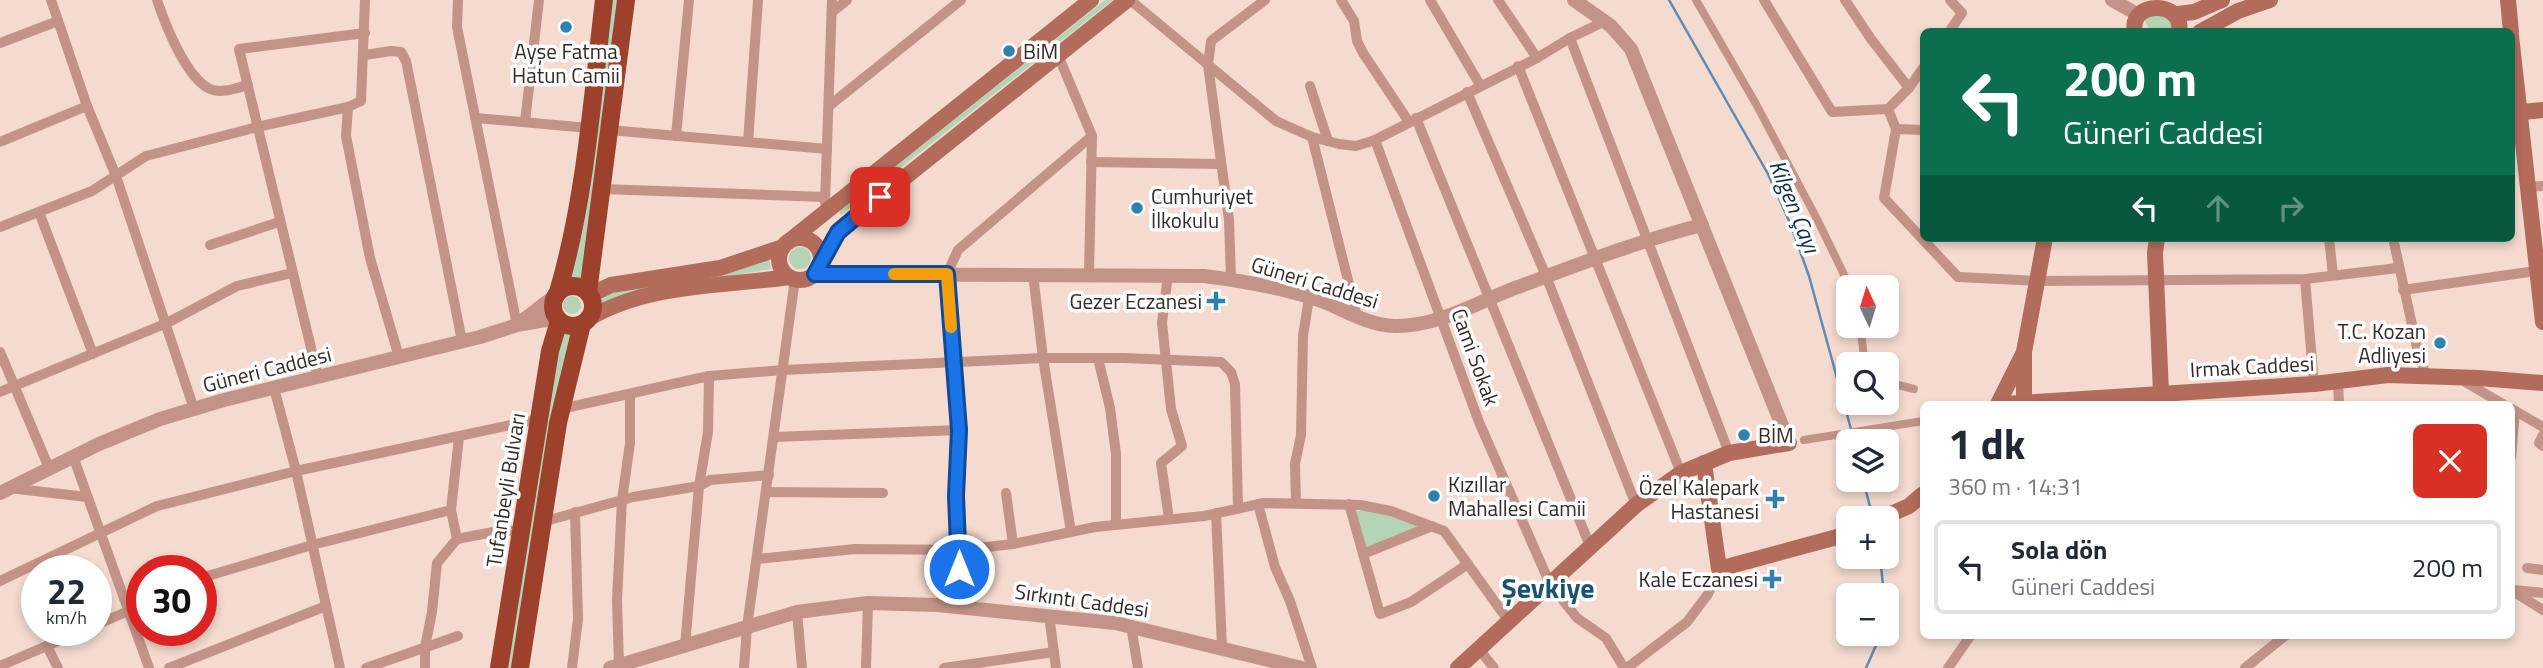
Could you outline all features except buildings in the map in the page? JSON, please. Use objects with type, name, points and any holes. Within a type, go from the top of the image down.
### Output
[{"type":"highway","name":"Tufanbeyli Bulvarı","points":[[499,668],[550,351],[558,320],[552,307],[575,223],[604,0]]},
{"type":"highway","name":"Tufanbeyli Bulvarı","points":[[520,668],[561,410],[585,322],[592,312],[593,303],[589,293],[626,0]]},
{"type":"highway","points":[[557,293],[573,286],[589,293]]},
{"type":"highway","points":[[558,320],[570,326],[585,322]]},
{"type":"main road","points":[[792,278],[784,272],[779,260],[785,244],[825,205],[1091,0]]},
{"type":"main road","points":[[817,271],[833,239],[844,226],[1129,0]]},
{"type":"main road","points":[[2136,18],[2147,4],[2155,2],[2194,12],[2222,0]]},
{"type":"main road","points":[[2207,28],[2238,11],[2270,0]]},
{"type":"main road","points":[[2508,0],[2510,28]]},
{"type":"main road","points":[[2170,6],[2178,28]]},
{"type":"main road","points":[[2543,110],[2515,112],[2535,186],[2543,323]]},
{"type":"main road","points":[[589,293],[611,285],[720,268],[800,238],[813,242],[821,254],[817,271]]},
{"type":"main road","points":[[2024,401],[2024,352],[2044,242]]},
{"type":"main road","points":[[2157,242],[2161,393]]},
{"type":"main road","name":"Güneri Caddesi","points":[[585,322],[620,302],[645,295],[792,278],[802,280],[817,271]]},
{"type":"main road","points":[[2000,401],[2024,352]]},
{"type":"main road","name":"Irmak Caddesi","points":[[2061,401],[2314,384],[2388,375],[2543,383]]},
{"type":"main road","points":[[1458,668],[1636,505],[1681,472],[1729,453],[1796,441]]},
{"type":"main road","points":[[1704,463],[1719,569],[1836,537]]},
{"type":"main road","points":[[1899,510],[1920,497]]},
{"type":"street","points":[[51,0],[87,106],[116,176],[194,409]]},
{"type":"street","points":[[157,0],[165,24],[201,83],[212,90],[223,91],[248,85]]},
{"type":"street","points":[[0,226],[92,191],[146,156],[348,107],[361,101],[365,55],[365,0]]},
{"type":"street","points":[[458,0],[457,27],[517,325],[557,293]]},
{"type":"street","points":[[525,122],[539,0]]},
{"type":"street","points":[[676,136],[689,0]]},
{"type":"street","points":[[748,142],[758,0]]},
{"type":"street","points":[[602,188],[825,205],[832,0]]},
{"type":"street","points":[[832,12],[847,0]]},
{"type":"street","points":[[829,106],[961,0]]},
{"type":"street","points":[[1129,0],[1276,121],[1312,137],[1356,146],[1537,58],[1605,21]]},
{"type":"street","points":[[1231,279],[1229,220],[1208,65],[1211,41],[1265,0]]},
{"type":"street","points":[[1340,0],[1354,21],[1357,41],[1363,53],[1412,120],[1490,298],[1590,546]]},
{"type":"street","points":[[1430,0],[1480,85]]},
{"type":"street","points":[[1498,0],[1537,58]]},
{"type":"street","points":[[1574,0],[1605,21],[1631,49],[1702,225],[1796,441],[1920,421]]},
{"type":"street","points":[[1696,0],[1762,115],[1844,275]]},
{"type":"street","points":[[1764,0],[1832,112],[1888,109],[1920,72]]},
{"type":"street","points":[[1845,0],[1909,88]]},
{"type":"street","points":[[1950,0],[1962,13],[1951,28]]},
{"type":"street","points":[[2112,0],[2136,18]]},
{"type":"street","points":[[0,43],[58,21]]},
{"type":"street","points":[[318,377],[240,49],[365,33]]},
{"type":"street","points":[[1570,38],[1729,453]]},
{"type":"street","points":[[365,55],[401,52],[406,61],[462,341]]},
{"type":"street","points":[[1059,55],[1092,136],[1089,274]]},
{"type":"street","points":[[1518,66],[1681,472]]},
{"type":"street","points":[[1310,86],[1328,141]]},
{"type":"street","points":[[1467,92],[1546,276],[1636,505]]},
{"type":"street","points":[[0,142],[87,106]]},
{"type":"street","points":[[348,107],[346,136],[370,258],[399,357]]},
{"type":"street","points":[[1888,109],[1896,128],[1884,198],[1920,236]]},
{"type":"street","points":[[476,118],[589,128]]},
{"type":"street","points":[[1896,128],[1920,130]]},
{"type":"street","points":[[609,130],[827,149]]},
{"type":"street","points":[[957,606],[960,550],[956,496],[959,430],[947,274],[958,250],[1092,136]]},
{"type":"street","points":[[1312,137],[1357,316]]},
{"type":"street","name":"Cami Sokak","points":[[1375,139],[1479,422],[1550,583],[1577,618],[1606,638],[1625,668]]},
{"type":"street","points":[[1091,162],[1220,164]]},
{"type":"street","points":[[39,212],[93,354]]},
{"type":"street","points":[[210,245],[279,222]]},
{"type":"street","name":"Güneri Caddesi","points":[[817,271],[1168,275],[1231,279],[1309,298],[1376,323],[1396,326],[1424,324],[1443,318],[1546,276],[1648,239],[1702,225]]},
{"type":"street","points":[[1925,242],[1958,277],[2038,281],[2305,279],[2398,268]]},
{"type":"street","points":[[2329,242],[2333,275]]},
{"type":"street","points":[[2394,242],[2403,290],[2426,376]]},
{"type":"street","points":[[2403,290],[2540,271]]},
{"type":"street","points":[[0,392],[167,323],[237,286],[292,273]]},
{"type":"street","points":[[1033,274],[1043,358],[1071,532]]},
{"type":"street","points":[[1168,275],[1162,323],[1168,359],[1171,410],[1182,446],[1161,463],[1168,519]]},
{"type":"street","points":[[744,668],[747,627],[783,370],[792,278]]},
{"type":"street","points":[[2305,279],[2314,384]]},
{"type":"street","points":[[1296,503],[1295,464],[1301,435],[1303,336],[1309,298]]},
{"type":"street","name":"Güneri Caddesi","points":[[5,491],[73,456],[132,430],[194,409],[517,325],[558,320]]},
{"type":"street","points":[[0,352],[49,468]]},
{"type":"street","points":[[561,410],[709,376],[783,370],[1043,358],[1222,362],[1231,372],[1235,384],[1238,507]]},
{"type":"street","points":[[1098,358],[1110,408],[1116,454],[1116,525]]},
{"type":"street","points":[[685,646],[699,486],[708,432],[709,376]]},
{"type":"street","points":[[2456,377],[2498,401]]},
{"type":"street","points":[[2339,382],[2339,401]]},
{"type":"street","points":[[1899,385],[1914,389]]},
{"type":"street","points":[[274,388],[296,471],[340,668]]},
{"type":"street","points":[[614,667],[622,500],[630,443],[630,394]]},
{"type":"street","points":[[2515,411],[2543,427]]},
{"type":"street","points":[[0,581],[157,506],[296,471],[539,419]]},
{"type":"street","points":[[774,437],[959,430]]},
{"type":"street","points":[[2543,435],[2539,443],[2543,446]]},
{"type":"street","points":[[457,539],[452,510],[459,437]]},
{"type":"street","points":[[73,456],[126,605]]},
{"type":"street","points":[[542,522],[622,500],[699,486],[710,480],[769,475]]},
{"type":"street","points":[[5,491],[87,497]]},
{"type":"street","points":[[767,492],[883,493]]},
{"type":"street","points":[[1006,492],[1013,544]]},
{"type":"street","points":[[1258,504],[1275,567],[1290,601],[1311,668]]},
{"type":"street","points":[[757,559],[855,549],[960,550],[1013,544],[1116,525],[1216,513],[1258,504],[1349,504],[1391,511],[1444,531],[1510,623]]},
{"type":"street","points":[[1349,504],[1380,614],[1411,601],[1468,564]]},
{"type":"street","points":[[217,573],[313,545],[452,510]]},
{"type":"street","points":[[572,668],[578,619],[575,512]]},
{"type":"street","points":[[1216,513],[1222,647]]},
{"type":"street","points":[[1363,554],[1432,526]]},
{"type":"street","points":[[425,668],[425,647],[437,563],[457,539],[493,531],[521,530]]},
{"type":"street","points":[[2527,568],[2543,570]]},
{"type":"street","points":[[1625,668],[1687,622],[1708,594],[1719,569]]},
{"type":"street","points":[[2515,590],[2543,593]]},
{"type":"street","points":[[2515,592],[2543,610]]},
{"type":"street","points":[[866,668],[868,603]]},
{"type":"street","name":"Sırkıntı Caddesi","points":[[614,667],[646,663],[685,646],[797,612],[868,603],[957,606],[1131,626],[1222,647],[1278,665],[1302,668]]},
{"type":"street","points":[[169,668],[326,606]]},
{"type":"street","points":[[797,612],[802,668]]},
{"type":"street","points":[[1049,615],[1056,668]]},
{"type":"street","points":[[1131,626],[1138,668]]},
{"type":"street","points":[[366,668],[458,636]]},
{"type":"street","points":[[1948,668],[1968,639]]},
{"type":"street","points":[[2245,668],[2281,639]]},
{"type":"street","points":[[0,666],[47,646],[58,668]]},
{"type":"street","points":[[141,646],[149,668]]},
{"type":"street","points":[[1479,649],[1494,668]]},
{"type":"street","points":[[944,668],[1054,652]]},
{"type":"green space","points":[[612,0],[619,0],[584,280],[570,278]]},
{"type":"green space","points":[[1105,0],[1113,0],[841,215],[839,211]]},
{"type":"green space","points":[[2149,14],[2167,16],[2173,28],[2148,28],[2145,21]]},
{"type":"green space","points":[[800,247],[810,254],[811,258],[804,268],[800,269],[790,262],[789,258],[796,248]]},
{"type":"green space","points":[[769,260],[771,269],[635,291],[595,308],[595,293],[747,267]]},
{"type":"green space","points":[[572,296],[578,299],[581,305],[578,311],[572,314],[566,311],[563,305],[566,299]]},
{"type":"green space","points":[[560,332],[571,334],[512,668],[507,668]]},
{"type":"green space","points":[[1373,510],[1422,527],[1366,549],[1354,511]]},
{"type":"waterway","name":"Kilgen Çayı","points":[[1669,0],[1768,174],[1790,223],[1809,276],[1851,429]]},
{"type":"waterway","name":"Kilgen Çayı","points":[[1866,492],[1870,506]]},
{"type":"waterway","name":"Kilgen Çayı","points":[[1881,569],[1883,583]]},
{"type":"waterway","name":"Kilgen Çayı","points":[[1866,668],[1876,646]]},
{"type":"slow traffic","points":[[894,274],[947,274],[951,327]]},
{"type":"place","name":"Ayşe Fatma Hatun Camii","points":[[566,27]]},
{"type":"place","name":"BiM","points":[[1009,51]]},
{"type":"place","name":"Cumhuriyet İlkokulu","points":[[1137,208]]},
{"type":"place","name":"Gezer Eczanesi","points":[[1216,301]]},
{"type":"place","name":"T.C. Kozan Adliyesi","points":[[2440,343]]},
{"type":"place","name":"BİM","points":[[1744,435]]},
{"type":"place","name":"Kızıllar Mahallesi Camii","points":[[1434,496]]},
{"type":"place","name":"Özel Kalepark Hastanesi","points":[[1775,499]]},
{"type":"place","name":"Kale Eczanesi","points":[[1772,579]]},
{"type":"district","name":"Şevkiye","points":[[1548,587]]},
{"type":"route","points":[[880,197],[838,232],[815,274],[947,274],[959,430],[956,496],[959,569]]}]
